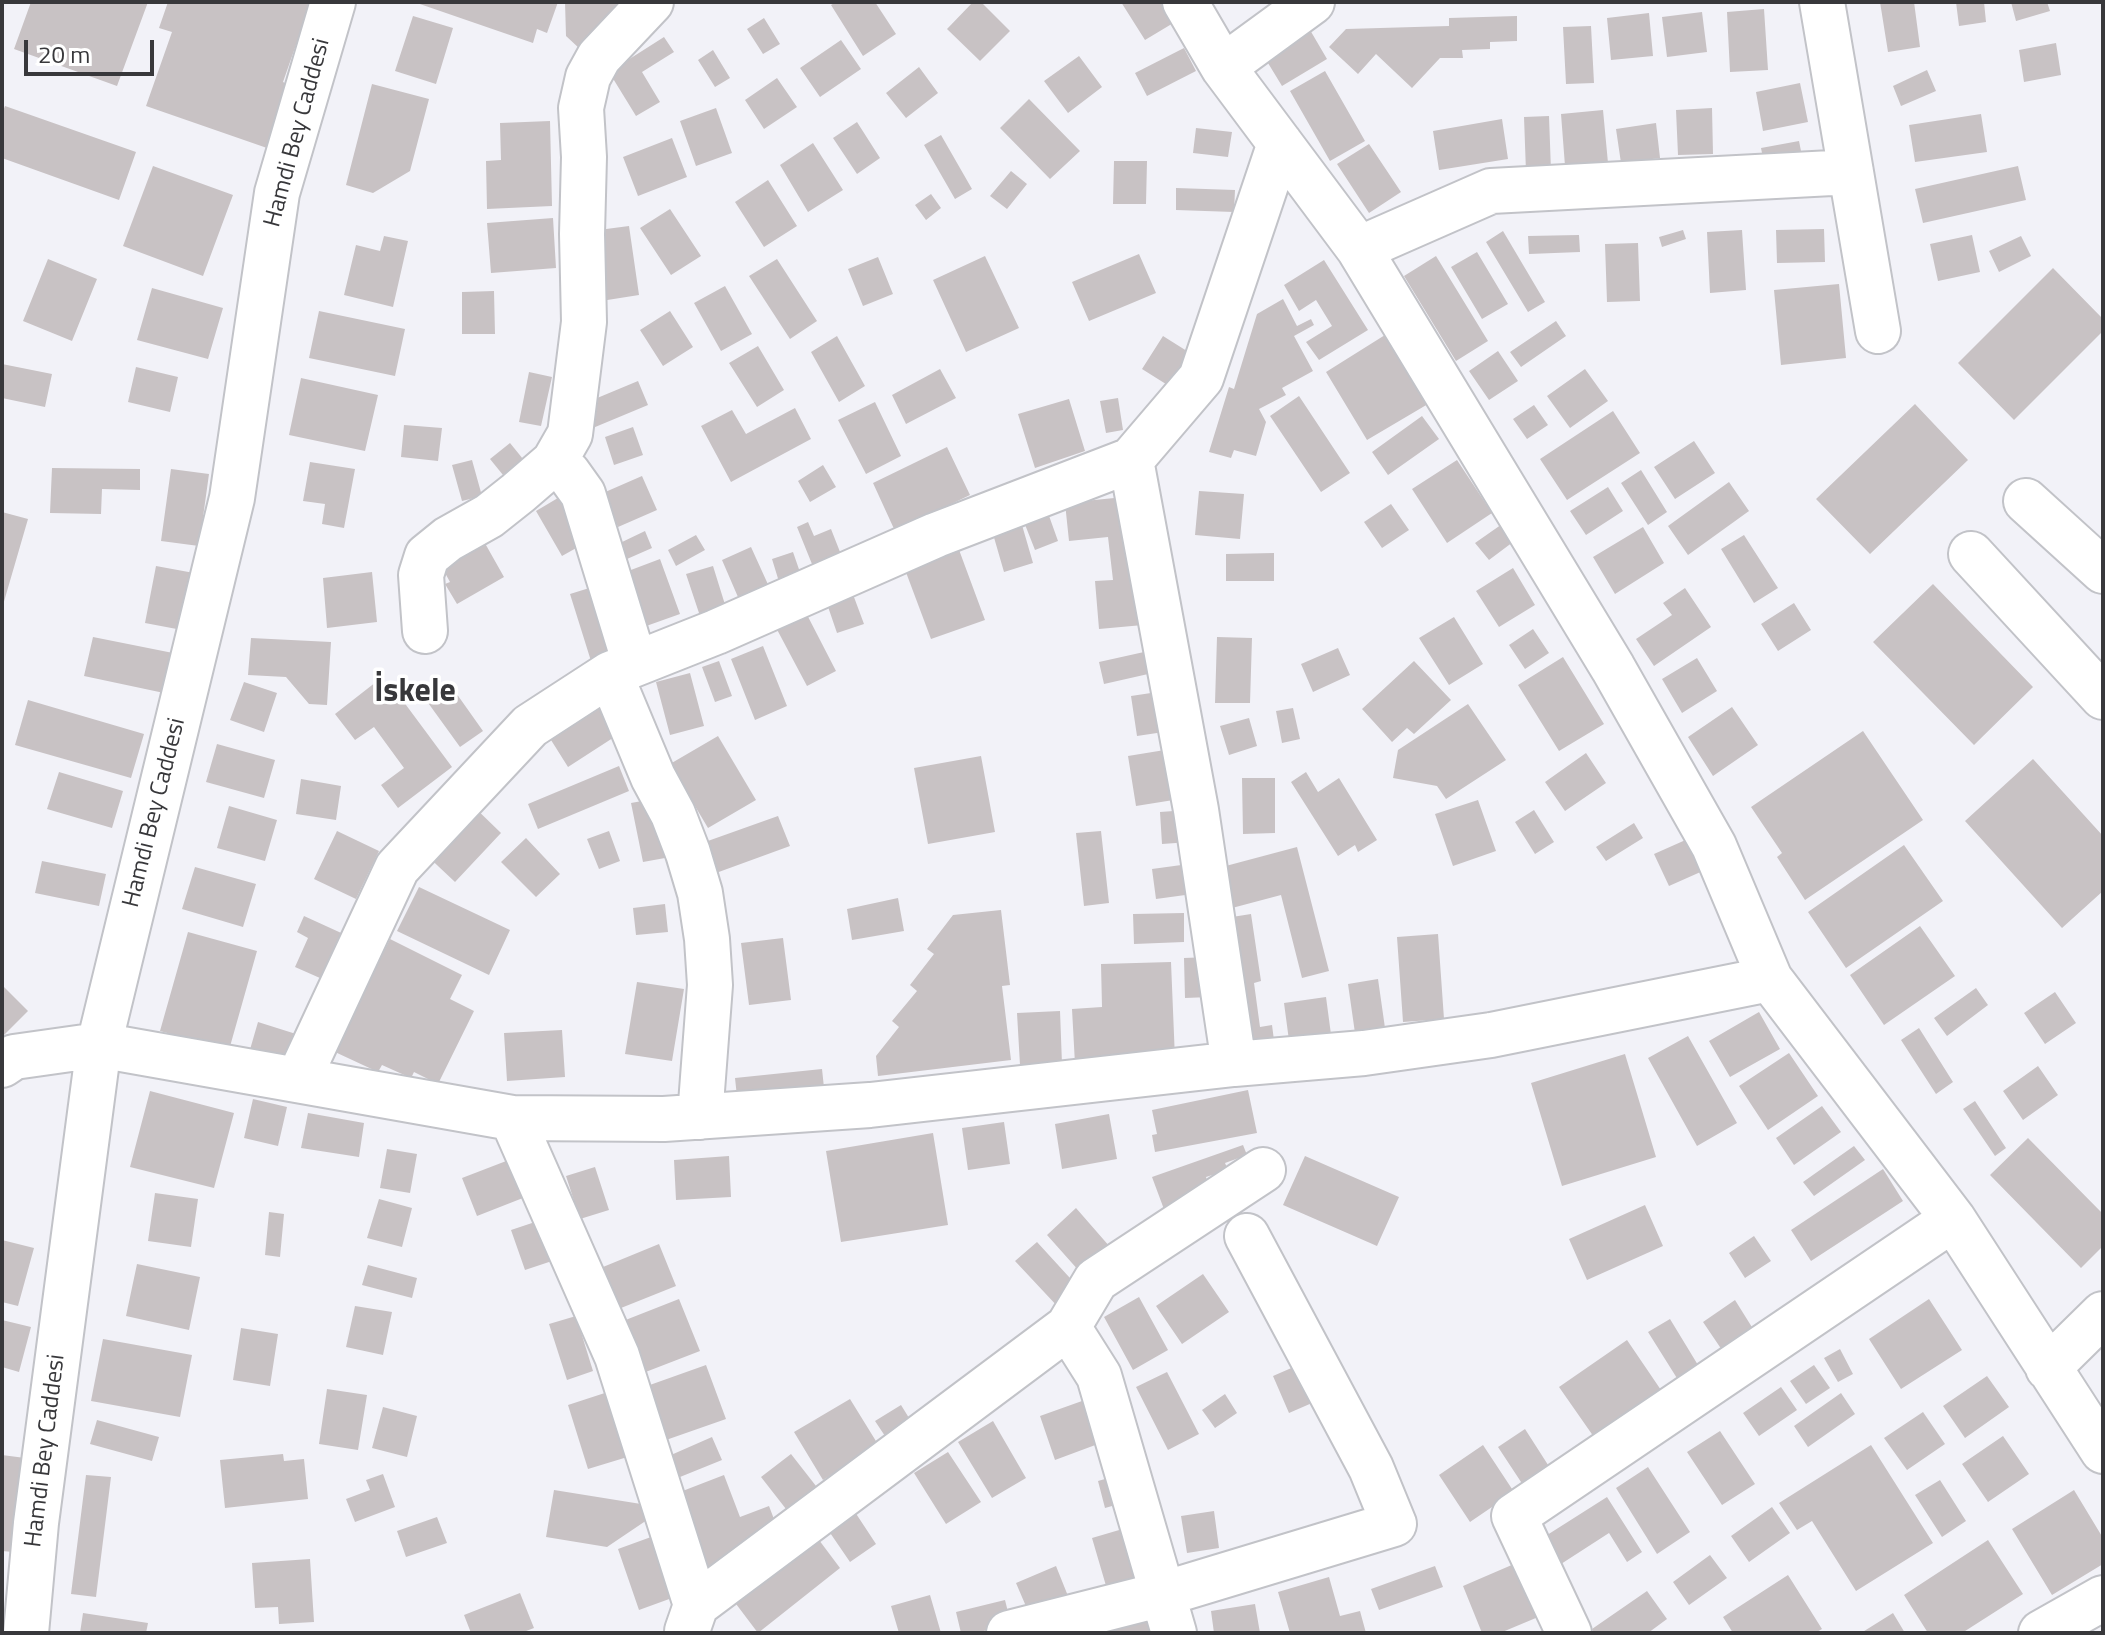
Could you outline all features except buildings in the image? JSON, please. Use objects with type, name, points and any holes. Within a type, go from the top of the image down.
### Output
[{"type":"street","name":"Hamdi Bey Caddesi","points":[[26,1633],[36,1523],[99,1045],[232,498],[277,193],[333,2]]},
{"type":"street","points":[[425,631],[421,575],[427,556],[448,539],[489,516],[554,462],[570,434],[584,322],[581,108],[588,77],[599,57],[651,2]]},
{"type":"street","points":[[1185,2],[1223,67],[1359,249],[1613,668],[1714,846],[1770,979],[1953,1219],[2103,1451]]},
{"type":"street","points":[[1223,67],[1312,2]]},
{"type":"street","points":[[1822,2],[1878,331]]},
{"type":"street","points":[[298,1080],[397,868],[530,726],[623,669],[716,632],[936,535],[1131,460],[1201,378],[1280,143]]},
{"type":"street","points":[[1359,249],[1491,191],[1851,172]]},
{"type":"street","points":[[1131,460],[1196,810],[1234,1064]]},
{"type":"street","points":[[554,462],[568,473],[583,494],[623,669],[653,777],[683,840],[700,893],[710,985],[700,1117]]},
{"type":"street","points":[[2026,501],[2103,571]]},
{"type":"street","points":[[1971,554],[2097,678]]},
{"type":"street","points":[[2,1065],[14,1057],[99,1045],[512,1118],[664,1119],[870,1105],[1234,1064],[1364,1053],[1491,1035],[1770,979]]},
{"type":"street","points":[[512,1118],[617,1356],[691,1619],[1068,1327],[1096,1280],[1263,1170]]},
{"type":"street","points":[[1569,1633],[1514,1516],[1953,1219]]},
{"type":"street","points":[[1009,1633],[1169,1614],[1394,1524],[1371,1468],[1247,1236]]},
{"type":"street","points":[[2048,1368],[2103,1314]]},
{"type":"street","points":[[1068,1327],[1099,1376],[1169,1614]]},
{"type":"street","points":[[2041,1633],[2099,1608]]},
{"type":"district","name":"İskele","points":[[415,693]]}]
